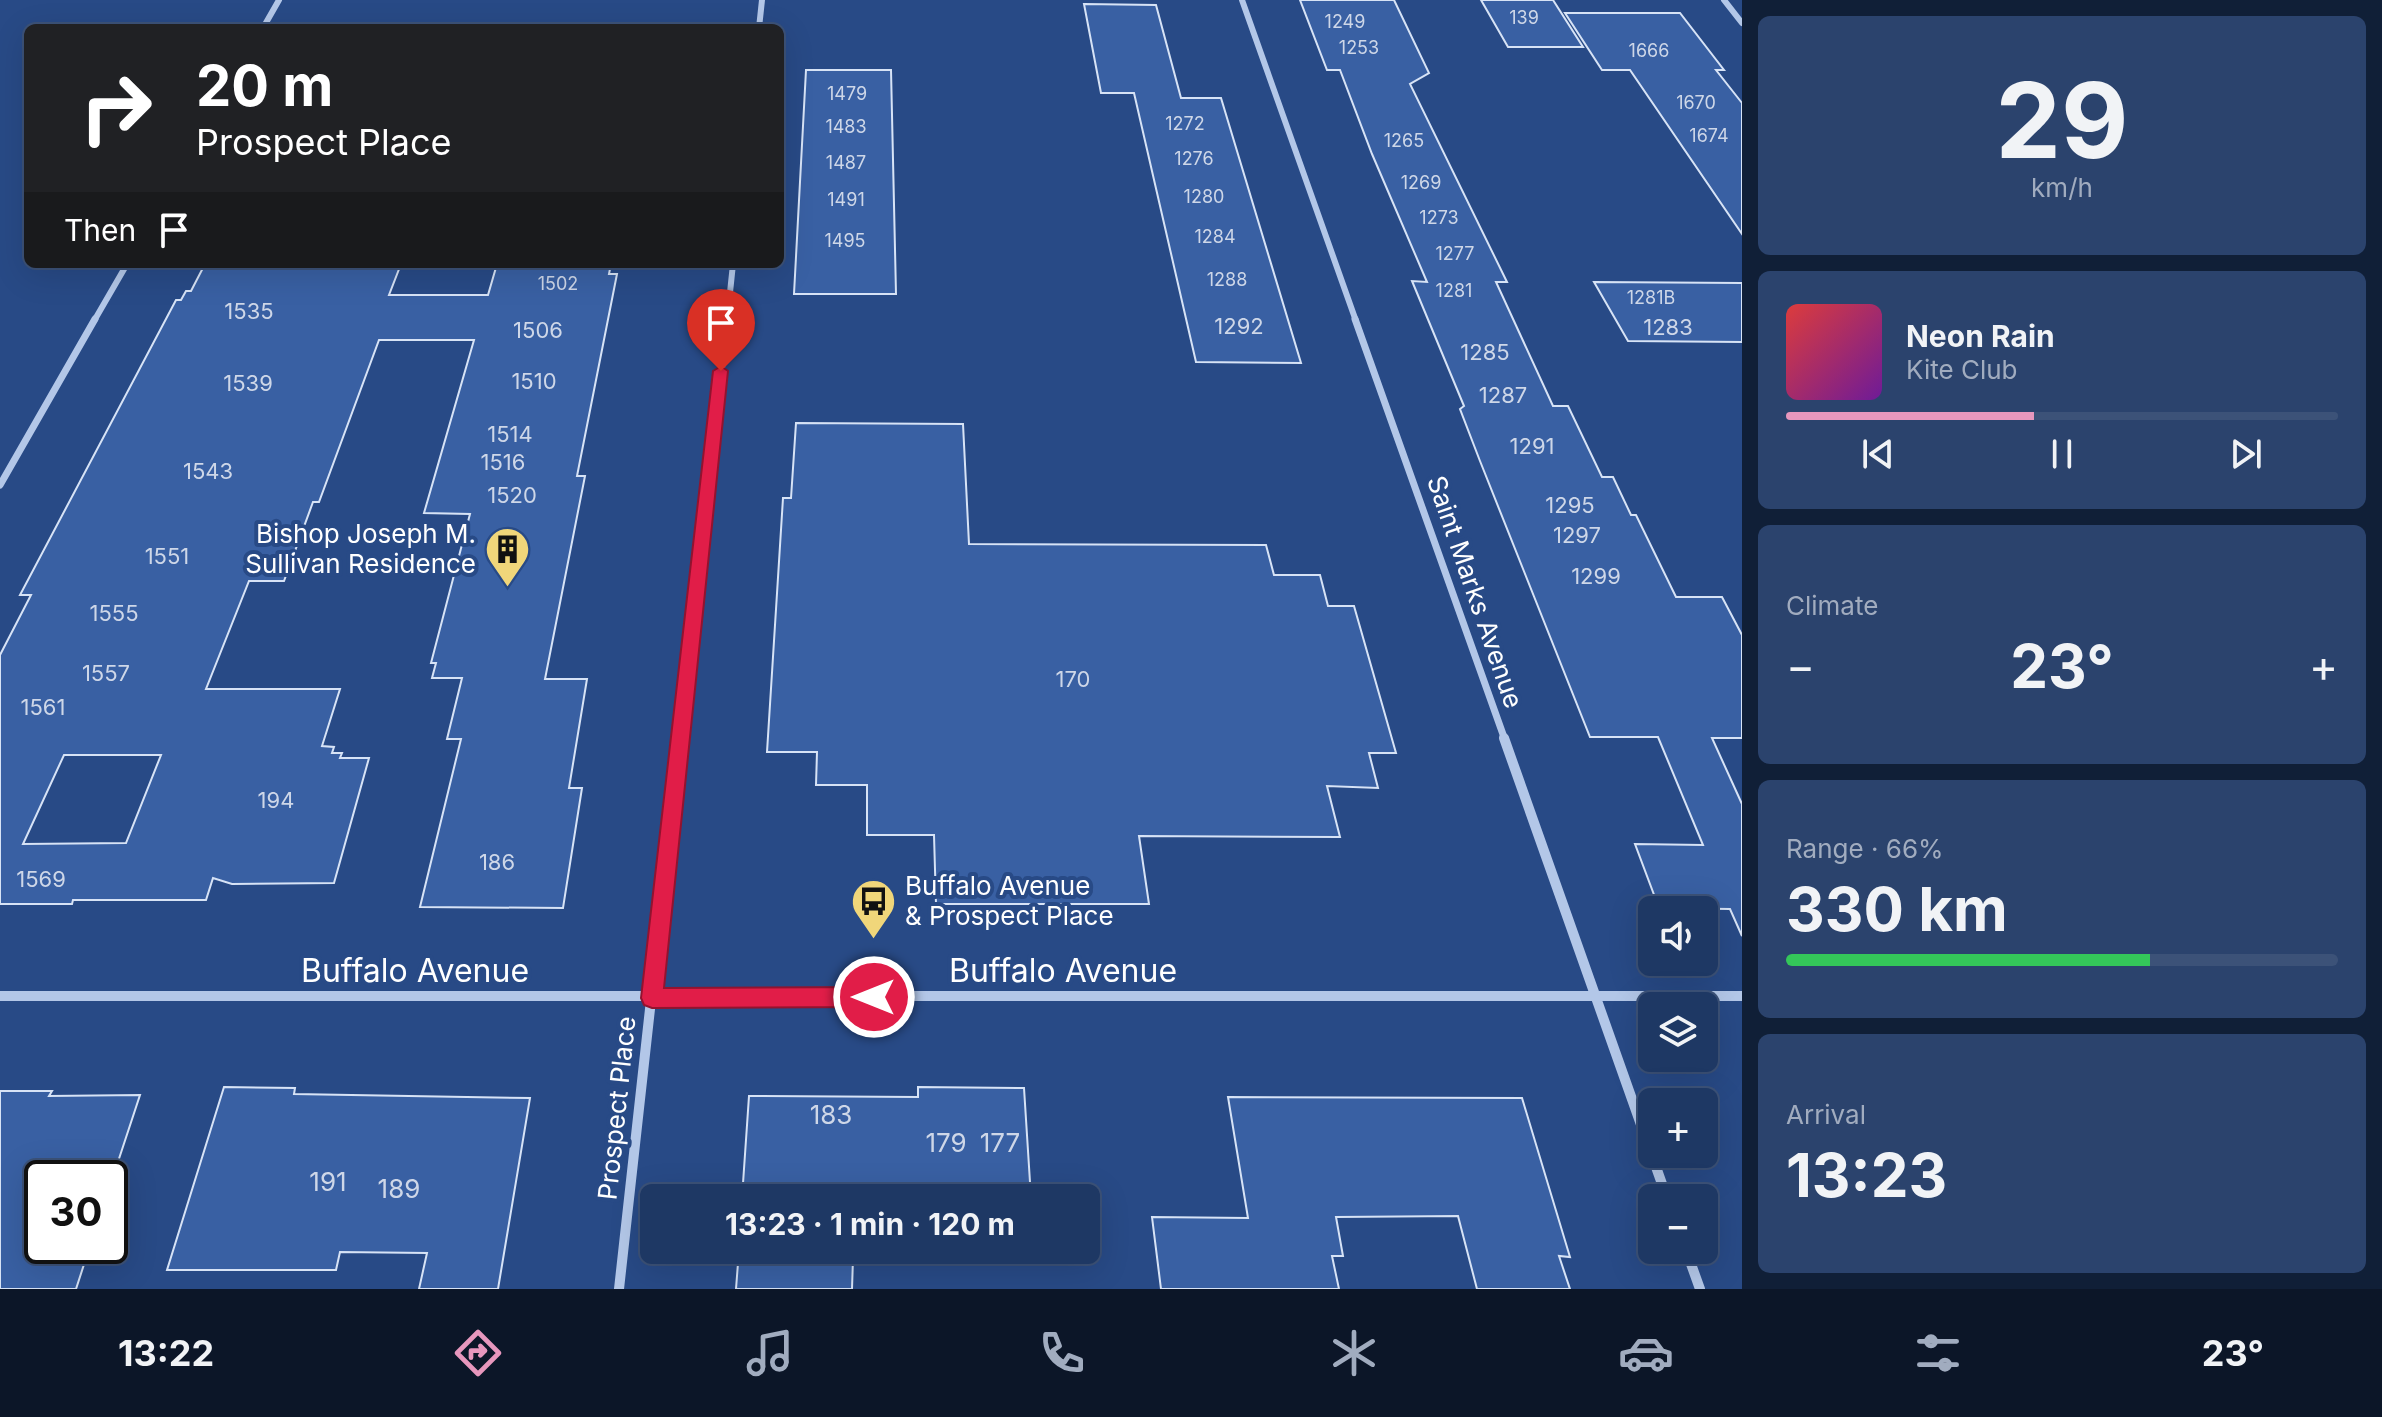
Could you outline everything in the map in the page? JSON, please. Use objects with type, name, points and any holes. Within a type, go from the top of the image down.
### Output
[{"type":"street","points":[[265,24],[279,0]]},
{"type":"street","points":[[759,24],[762,0]]},
{"type":"street","name":"Saint Marks Avenue","points":[[1242,0],[1662,1184]]},
{"type":"street","points":[[1724,0],[1742,23]]},
{"type":"street","points":[[0,485],[125,268]]},
{"type":"street","name":"Prospect Place","points":[[619,1289],[733,268]]},
{"type":"street","name":"Buffalo Avenue","points":[[0,996],[1742,996]]},
{"type":"street","points":[[1691,1264],[1700,1289]]},
{"type":"building","points":[[1300,0],[1394,0],[1429,73],[1410,84],[1507,282],[1496,282],[1553,406],[1568,406],[1602,477],[1613,477],[1631,515],[1636,515],[1676,597],[1722,597],[1742,635],[1742,738],[1712,738],[1742,804],[1742,936],[1730,909],[1718,909],[1718,896],[1654,896],[1635,844],[1703,845],[1658,737],[1590,737],[1460,409],[1464,406],[1412,281],[1427,282],[1340,70],[1327,70]]},
{"type":"building","points":[[1481,0],[1553,0],[1583,47],[1508,47]]},
{"type":"building","points":[[1084,4],[1156,5],[1181,98],[1221,98],[1301,363],[1196,362],[1134,93],[1101,93]]},
{"type":"building","points":[[1565,13],[1680,13],[1724,70],[1716,70],[1742,103],[1742,234],[1630,70],[1602,70]]},
{"type":"building","points":[[806,70],[891,70],[896,294],[794,294]]},
{"type":"building","points":[[203,268],[399,268],[389,295],[488,295],[496,268],[610,268],[609,274],[617,274],[577,476],[585,476],[545,679],[587,679],[569,788],[582,788],[563,908],[420,907],[461,739],[447,739],[462,678],[432,678],[436,663],[431,663],[470,514],[424,513],[474,340],[379,340],[319,502],[313,502],[284,581],[249,581],[206,689],[340,689],[322,746],[334,747],[332,753],[342,753],[340,758],[369,758],[334,883],[232,884],[213,878],[206,900],[73,900],[72,904],[0,904],[0,655],[31,595],[20,595],[176,300],[181,300],[186,291],[191,291]],"holes":[[[64,755],[161,755],[126,843],[23,844]]]},
{"type":"building","points":[[1594,282],[1742,283],[1742,342],[1628,341]]},
{"type":"building","points":[[796,423],[963,424],[969,544],[1266,545],[1274,575],[1320,575],[1328,606],[1354,606],[1396,753],[1369,753],[1378,788],[1327,786],[1340,837],[1139,836],[1149,904],[936,904],[934,835],[867,835],[867,785],[816,785],[817,752],[767,752],[783,498],[791,498]]},
{"type":"building","points":[[224,1087],[295,1088],[294,1094],[530,1098],[498,1289],[419,1289],[427,1253],[340,1252],[336,1270],[167,1270]]},
{"type":"building","points":[[918,1087],[1024,1088],[1030,1184],[743,1184],[749,1096],[918,1097]]},
{"type":"building","points":[[0,1091],[52,1091],[49,1096],[140,1095],[119,1160],[24,1160],[24,1264],[84,1264],[76,1289],[0,1289]]},
{"type":"building","points":[[1228,1097],[1522,1098],[1570,1257],[1559,1256],[1570,1289],[1477,1289],[1458,1216],[1336,1217],[1343,1256],[1332,1256],[1339,1289],[1161,1289],[1152,1217],[1248,1218]]},
{"type":"building","points":[[738,1264],[853,1264],[852,1289],[736,1289]]},
{"type":"place","name":"Bishop Joseph M. Sullivan Residence","points":[[507,588]]},
{"type":"place","name":"Buffalo Avenue & Prospect Place","points":[[874,940]]},
{"type":"route","points":[[721,371],[652,998],[874,997]]}]
